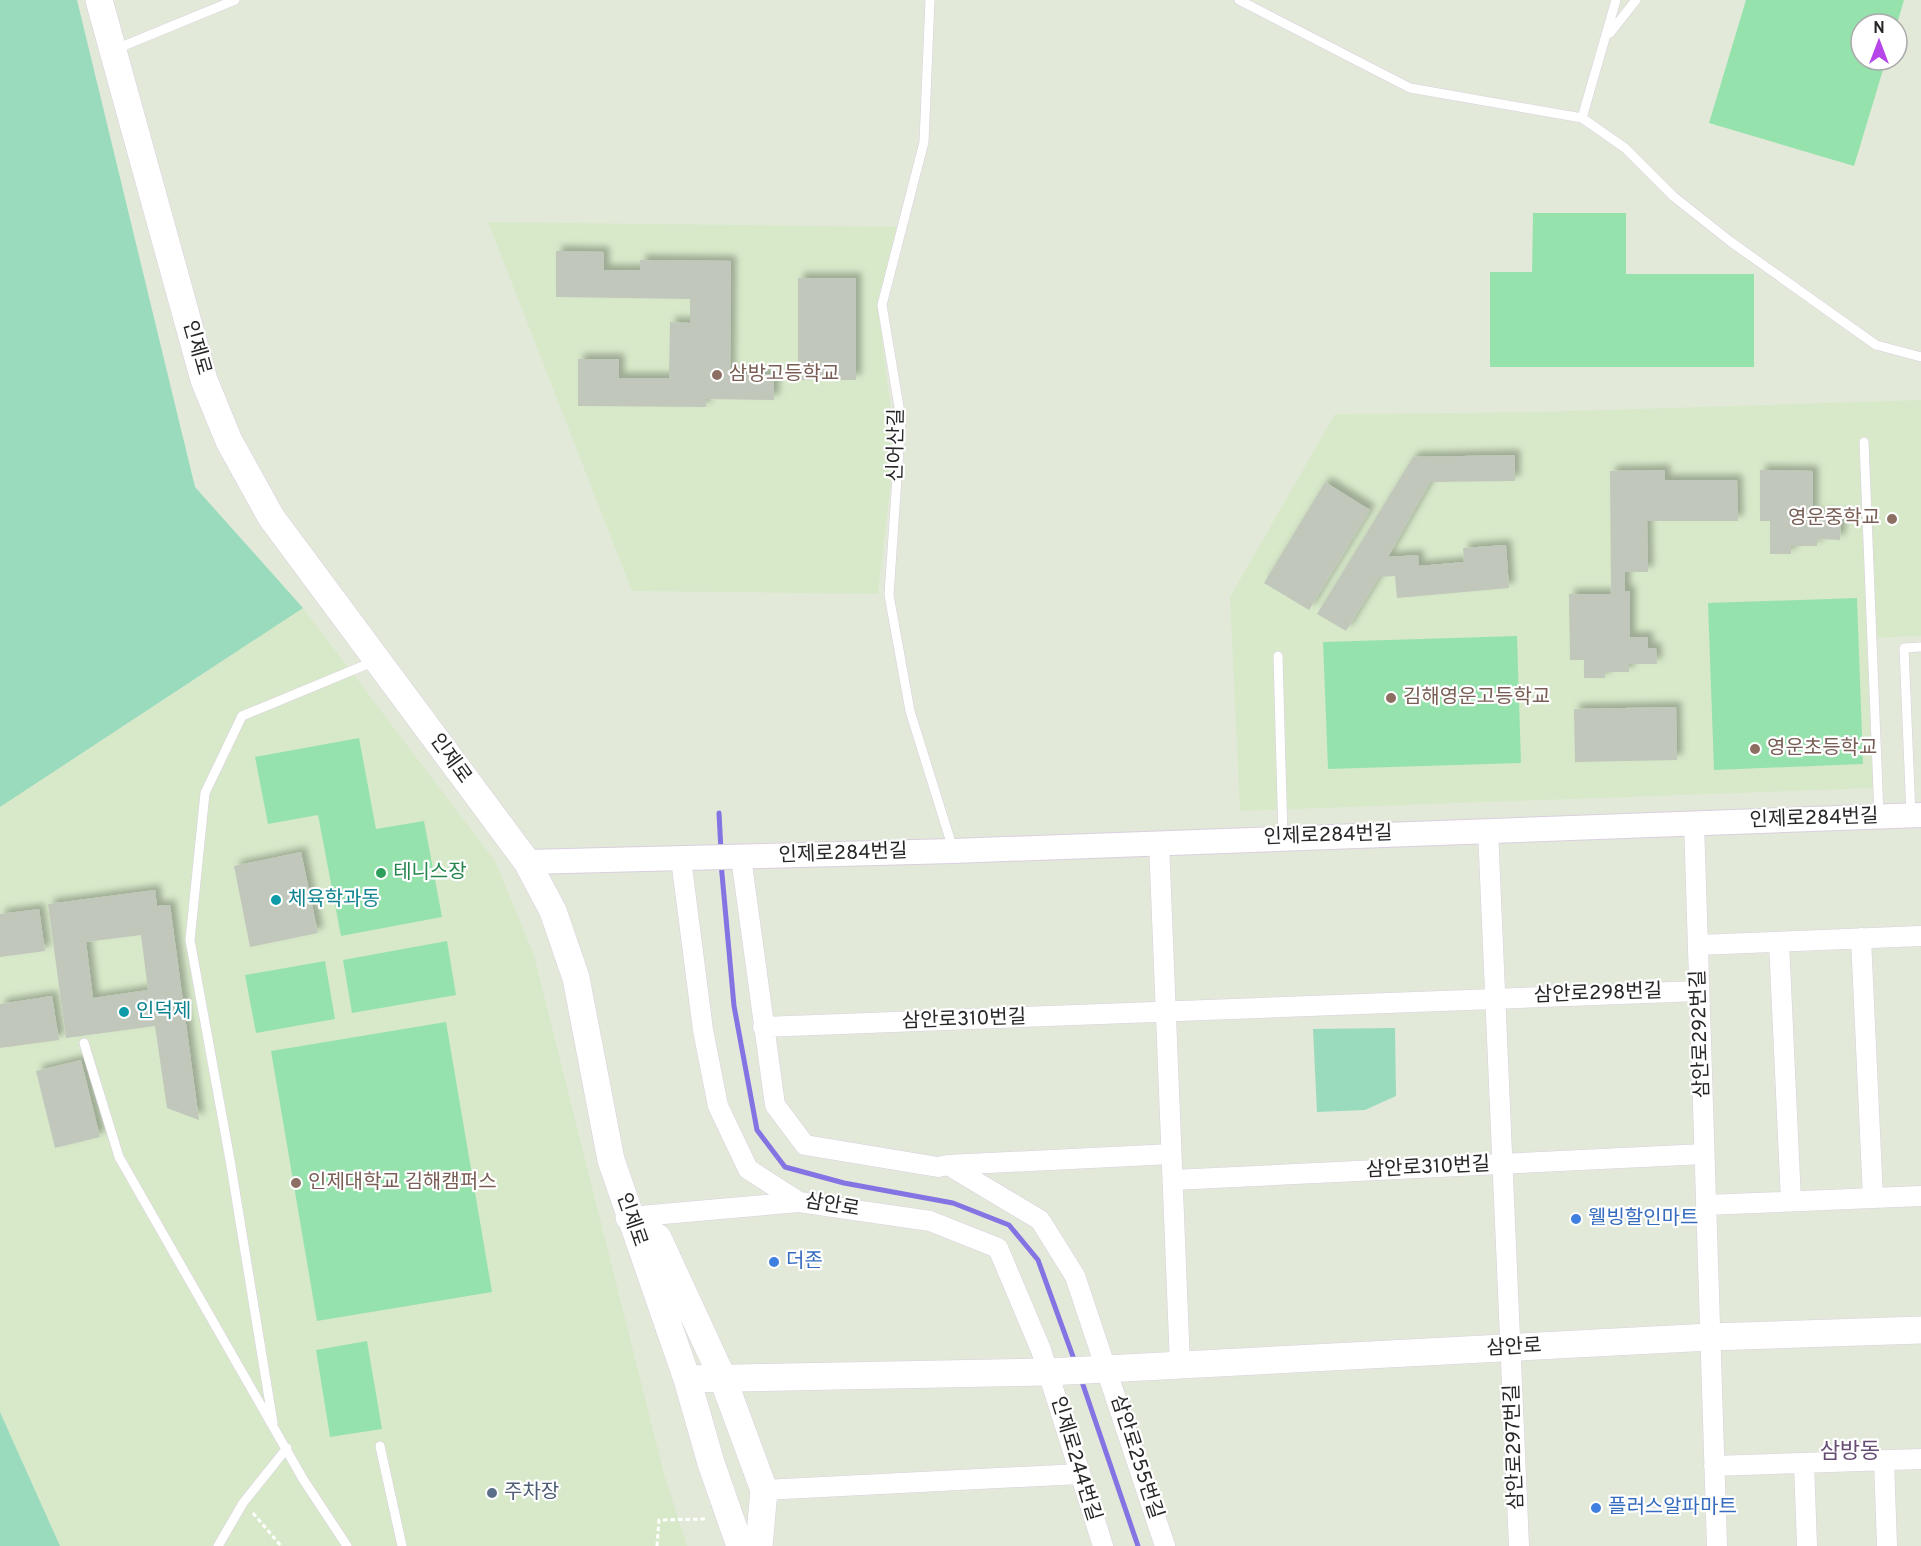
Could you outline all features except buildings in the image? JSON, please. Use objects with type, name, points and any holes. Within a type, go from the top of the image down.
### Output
[{"type":"main road","name":"인제로","points":[[99,0],[111,51],[204,380],[229,441],[271,517],[527,862],[553,911],[576,978],[611,1160],[687,1379],[711,1463],[740,1546]]},
{"type":"main road","points":[[629,1217],[658,1238],[723,1379],[764,1490],[759,1546]]},
{"type":"main road","name":"삼안로","points":[[1052,1371],[1710,1337],[1921,1330]]},
{"type":"main road","points":[[687,1379],[1052,1371]]},
{"type":"street","name":"인제로284번길","points":[[689,859],[1916,815]]},
{"type":"street","points":[[1694,822],[1698,945]]},
{"type":"street","points":[[1488,830],[1511,1348]]},
{"type":"street","points":[[1159,842],[1180,1365]]},
{"type":"street","points":[[738,857],[775,1105],[805,1145],[938,1167],[1171,1154]]},
{"type":"street","points":[[527,862],[689,859]]},
{"type":"street","name":"삼안로","points":[[689,859],[703,1030],[718,1106],[748,1169],[799,1202],[930,1221],[998,1248],[1052,1371]]},
{"type":"street","name":"삼안로292번길","points":[[1717,1546],[1698,945],[1921,936]]},
{"type":"street","points":[[1861,938],[1873,1198]]},
{"type":"street","points":[[1779,942],[1791,1201]]},
{"type":"street","name":"삼안로298번길","points":[[1497,998],[1699,991]]},
{"type":"street","name":"삼안로310번길","points":[[763,1026],[1166,1013],[1497,998]]},
{"type":"street","points":[[1504,1164],[1704,1154]]},
{"type":"street","name":"삼안로310번길","points":[[1173,1180],[1504,1164]]},
{"type":"street","points":[[948,1165],[1040,1220],[1075,1276],[1103,1369]]},
{"type":"street","points":[[1706,1205],[1921,1196]]},
{"type":"street","points":[[629,1217],[799,1202]]},
{"type":"street","name":"삼안로297번길","points":[[1511,1348],[1519,1546]]},
{"type":"street","name":"삼안로255번길","points":[[1103,1369],[1165,1546]]},
{"type":"street","name":"인제로244번길","points":[[1052,1371],[1079,1474],[1103,1546]]},
{"type":"street","points":[[1714,1466],[1921,1459]]},
{"type":"street","points":[[1884,1460],[1887,1546]]},
{"type":"street","points":[[1804,1463],[1807,1546]]},
{"type":"street","points":[[764,1490],[1079,1474]]},
{"type":"lane","points":[[111,51],[235,0]]},
{"type":"lane","name":"신어산길","points":[[930,0],[924,142],[882,305],[901,419],[889,595],[910,711],[953,851]]},
{"type":"lane","points":[[1239,0],[1410,88],[1582,118],[1625,148],[1673,196],[1731,242],[1876,345],[1921,357]]},
{"type":"lane","points":[[1582,118],[1616,0]]},
{"type":"lane","points":[[1606,37],[1636,0]]},
{"type":"lane","points":[[1864,442],[1879,817]]},
{"type":"lane","points":[[1916,815],[1904,648],[1921,647]]},
{"type":"lane","points":[[1278,656],[1283,838]]},
{"type":"lane","points":[[273,1423],[230,1160],[190,940],[205,793],[242,716],[377,660]]},
{"type":"lane","points":[[84,1043],[119,1157],[303,1479],[347,1546]]},
{"type":"lane","points":[[380,1446],[402,1546]]},
{"type":"lane","points":[[218,1546],[243,1503],[287,1448]]},
{"type":"path","points":[[243,1503],[281,1546]]},
{"type":"path","points":[[657,1546],[659,1520],[705,1519]]},
{"type":"shaded area","points":[[0,0],[77,0],[195,487],[303,608],[0,807]]},
{"type":"shaded area","name":"삼방고등학교","points":[[488,222],[901,227],[878,305],[895,445],[878,594],[632,591]]},
{"type":"shaded area","points":[[1921,400],[1921,636],[1867,638],[1873,788],[1240,811],[1230,597],[1335,414],[1540,412]]},
{"type":"shaded area","name":"인제대학교 김해캠퍼스","points":[[303,608],[495,861],[534,955],[664,1474],[687,1546],[60,1546],[0,1412],[0,807]]},
{"type":"shaded area","points":[[1395,1028],[1396,1096],[1365,1110],[1317,1112],[1313,1029]]},
{"type":"shaded area","points":[[0,1412],[60,1546],[0,1546]]},
{"type":"green space","points":[[1746,0],[1904,0],[1900,12],[1849,12],[1849,72],[1882,72],[1854,166],[1709,123]]},
{"type":"green space","points":[[1533,213],[1626,213],[1626,274],[1754,274],[1754,367],[1490,367],[1490,272],[1532,272]]},
{"type":"green space","points":[[1857,598],[1863,764],[1714,770],[1708,603]]},
{"type":"green space","points":[[1517,636],[1521,763],[1328,769],[1323,642]]},
{"type":"green space","name":"테니스장","points":[[359,738],[376,829],[424,821],[442,917],[341,936],[318,815],[268,824],[255,757]]},
{"type":"green space","points":[[447,941],[456,995],[352,1013],[343,960]]},
{"type":"green space","points":[[325,961],[335,1019],[256,1033],[245,975]]},
{"type":"green space","points":[[446,1022],[492,1292],[317,1321],[271,1051]]},
{"type":"green space","points":[[367,1341],[382,1429],[330,1437],[316,1350]]},
{"type":"waterway","points":[[719,813],[721,851]]},
{"type":"waterway","points":[[721,863],[734,1006],[757,1130],[785,1167],[844,1183],[953,1203],[1009,1225],[1038,1260],[1075,1362]]},
{"type":"waterway","points":[[1081,1379],[1138,1546]]},
{"type":"place","name":"삼방고등학교","points":[[717,375]]},
{"type":"place","name":"영운중학교","points":[[1892,519]]},
{"type":"place","name":"김해영운고등학교","points":[[1391,698]]},
{"type":"place","name":"영운초등학교","points":[[1755,749]]},
{"type":"place","name":"테니스장","points":[[381,873]]},
{"type":"place","name":"체육학과동","points":[[276,900]]},
{"type":"place","name":"인덕제","points":[[124,1012]]},
{"type":"place","name":"인제대학교 김해캠퍼스","points":[[296,1183]]},
{"type":"place","name":"웰빙할인마트","points":[[1576,1219]]},
{"type":"place","name":"더존","points":[[774,1262]]},
{"type":"place","name":"주차장","points":[[492,1493]]},
{"type":"place","name":"플러스알파마트","points":[[1596,1508]]},
{"type":"district","name":"삼방동","points":[[1850,1452]]}]
